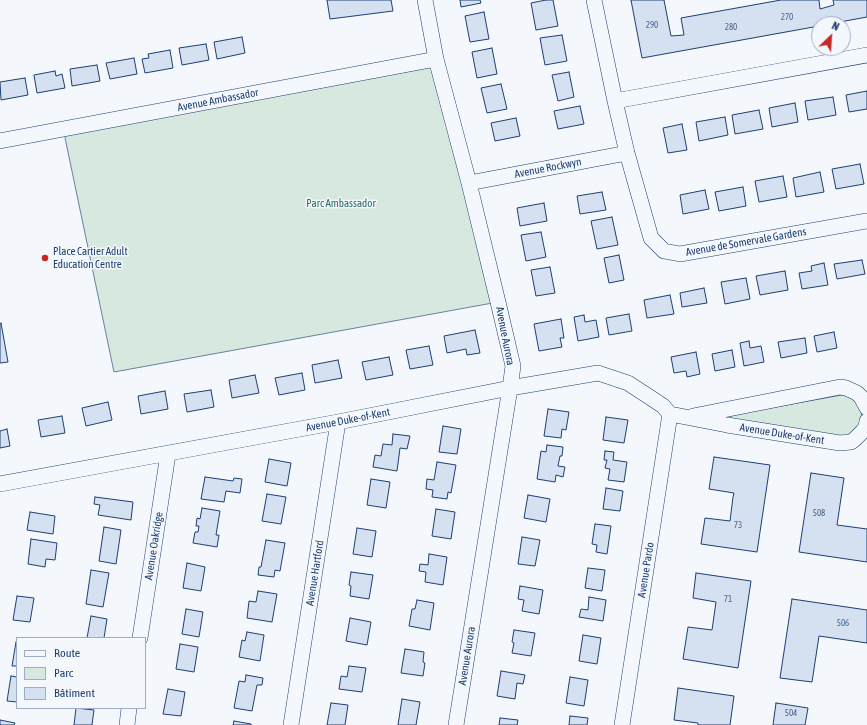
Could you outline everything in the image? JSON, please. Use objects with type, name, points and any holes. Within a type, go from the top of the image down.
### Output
[{"type":"street","name":"Avenue Aurora","points":[[425,0],[436,59],[469,182],[513,366],[456,725]]},
{"type":"street","name":"Avenue de Somervale Gardens","points":[[594,0],[626,153],[651,238],[664,251],[680,254],[867,221]]},
{"type":"street","points":[[615,101],[867,55]]},
{"type":"street","name":"Avenue Ambassador","points":[[0,140],[436,59]]},
{"type":"street","name":"Avenue Rockwyn","points":[[469,182],[626,153]]},
{"type":"street","name":"Avenue Duke-of-Kent","points":[[0,484],[338,422],[510,388],[598,373],[628,383],[662,406],[670,414],[727,426],[840,443],[851,442],[855,439],[863,431],[867,421]]},
{"type":"street","name":"Avenue Duke-of-Kent","points":[[686,417],[840,387],[857,393],[867,408]]},
{"type":"street","name":"Avenue Pardo","points":[[622,725],[670,414]]},
{"type":"street","name":"Avenue Hartford","points":[[291,725],[338,422]]},
{"type":"street","name":"Avenue Oakridge","points":[[140,637],[168,454]]},
{"type":"street","points":[[127,725],[129,709]]},
{"type":"green space","name":"Parc Ambassador","points":[[436,59],[498,302],[114,372],[64,133]]},
{"type":"green space","points":[[842,395],[856,401],[862,418],[855,432],[845,437],[730,420],[730,415]]},
{"type":"building","points":[[327,0],[391,0],[393,11],[330,19]]},
{"type":"building","points":[[460,0],[480,0],[481,3],[461,7]]},
{"type":"building","points":[[553,0],[558,26],[536,30],[531,3]]},
{"type":"building","points":[[631,0],[664,0],[671,36],[684,35],[681,18],[781,0],[819,0],[820,9],[834,5],[833,0],[867,0],[867,17],[851,20],[851,16],[811,16],[811,27],[642,58]]},
{"type":"building","points":[[484,12],[489,39],[470,42],[465,16]]},
{"type":"building","points":[[562,35],[567,61],[545,65],[540,38]]},
{"type":"building","points":[[242,37],[245,53],[217,59],[214,42]]},
{"type":"building","points":[[206,44],[209,60],[182,65],[179,48]]},
{"type":"building","points":[[492,48],[497,74],[477,78],[472,52]]},
{"type":"building","points":[[170,50],[173,68],[145,73],[142,59],[149,58],[148,54]]},
{"type":"building","points":[[134,58],[137,74],[110,79],[106,63]]},
{"type":"building","points":[[97,65],[100,81],[72,86],[70,69]]},
{"type":"building","points":[[55,71],[56,76],[62,74],[65,88],[37,93],[34,75]]},
{"type":"building","points":[[569,72],[574,97],[558,101],[552,75]]},
{"type":"building","points":[[25,78],[28,95],[1,100],[0,82]]},
{"type":"building","points":[[501,84],[507,109],[487,113],[481,88]]},
{"type":"building","points":[[867,91],[867,109],[849,112],[846,95]]},
{"type":"building","points":[[833,97],[836,115],[808,120],[805,101]]},
{"type":"building","points":[[795,103],[798,122],[772,127],[769,108]]},
{"type":"building","points":[[580,106],[584,124],[558,129],[554,111]]},
{"type":"building","points":[[759,110],[763,129],[735,134],[732,115]]},
{"type":"building","points":[[725,117],[728,135],[699,141],[696,122]]},
{"type":"building","points":[[516,118],[520,136],[495,141],[491,123]]},
{"type":"building","points":[[682,124],[687,150],[668,153],[663,128]]},
{"type":"building","points":[[860,164],[864,184],[836,189],[832,169]]},
{"type":"building","points":[[820,172],[824,192],[796,197],[793,178]]},
{"type":"building","points":[[783,176],[787,197],[759,202],[755,181]]},
{"type":"building","points":[[743,187],[746,206],[719,211],[715,192]]},
{"type":"building","points":[[705,190],[709,209],[683,214],[680,195]]},
{"type":"building","points":[[602,192],[606,210],[580,214],[577,196]]},
{"type":"building","points":[[544,203],[547,221],[520,226],[517,208]]},
{"type":"building","points":[[612,217],[618,245],[597,249],[591,221]]},
{"type":"building","points":[[541,232],[546,257],[526,261],[521,235]]},
{"type":"building","points":[[619,255],[624,280],[609,283],[604,258]]},
{"type":"building","points":[[862,260],[865,274],[837,279],[834,264]]},
{"type":"building","points":[[824,263],[828,285],[802,289],[799,273],[812,271],[811,266]]},
{"type":"building","points":[[550,267],[555,293],[536,296],[531,270]]},
{"type":"building","points":[[785,271],[788,290],[760,295],[756,276]]},
{"type":"building","points":[[746,278],[750,299],[725,304],[721,282]]},
{"type":"building","points":[[704,288],[707,303],[682,307],[680,293]]},
{"type":"building","points":[[670,295],[674,314],[647,318],[644,300]]},
{"type":"building","points":[[629,314],[632,331],[609,335],[606,318]]},
{"type":"building","points":[[584,315],[585,322],[596,320],[599,337],[578,341],[574,317]]},
{"type":"building","points":[[561,319],[564,338],[560,338],[562,347],[539,351],[534,324]]},
{"type":"building","points":[[1,323],[8,362],[0,363],[0,324]]},
{"type":"building","points":[[475,330],[480,353],[467,355],[466,349],[447,353],[444,336]]},
{"type":"building","points":[[834,332],[837,348],[817,352],[814,336]]},
{"type":"building","points":[[805,338],[807,353],[781,358],[778,342]]},
{"type":"building","points":[[749,341],[750,348],[761,346],[764,362],[744,366],[740,343]]},
{"type":"building","points":[[429,346],[433,365],[410,369],[406,350]]},
{"type":"building","points":[[732,350],[735,367],[715,371],[712,354]]},
{"type":"building","points":[[696,352],[700,374],[687,377],[686,371],[674,373],[671,357]]},
{"type":"building","points":[[389,357],[393,375],[366,380],[362,362]]},
{"type":"building","points":[[338,360],[342,378],[315,383],[312,365]]},
{"type":"building","points":[[302,373],[305,390],[279,395],[275,378]]},
{"type":"building","points":[[255,375],[259,393],[232,398],[229,380]]},
{"type":"building","points":[[211,390],[214,407],[187,412],[184,394]]},
{"type":"building","points":[[165,391],[168,409],[141,414],[138,396]]},
{"type":"building","points":[[108,402],[112,420],[86,426],[82,408]]},
{"type":"building","points":[[548,409],[569,412],[566,430],[562,429],[561,438],[544,436]]},
{"type":"building","points":[[62,416],[65,433],[41,437],[38,420]]},
{"type":"building","points":[[606,417],[628,420],[624,443],[603,440]]},
{"type":"building","points":[[443,426],[461,429],[457,454],[439,452]]},
{"type":"building","points":[[7,429],[10,446],[0,448],[0,431]]},
{"type":"building","points":[[393,434],[410,436],[407,449],[400,448],[397,471],[373,467],[375,455],[381,456],[383,444],[392,445]]},
{"type":"building","points":[[547,445],[563,447],[562,456],[560,456],[558,466],[565,467],[563,477],[556,475],[555,482],[537,479],[541,451],[546,452]]},
{"type":"building","points":[[605,451],[614,452],[613,460],[627,462],[624,482],[608,480],[610,469],[605,468],[607,460],[604,460]]},
{"type":"building","points":[[714,457],[770,465],[757,552],[701,544],[705,518],[730,521],[734,493],[709,489]]},
{"type":"building","points":[[269,459],[291,463],[287,486],[265,482]]},
{"type":"building","points":[[437,462],[456,465],[451,493],[448,492],[447,499],[432,497],[433,490],[426,489],[427,479],[434,480]]},
{"type":"building","points":[[811,473],[844,478],[837,525],[867,529],[867,562],[799,552]]},
{"type":"building","points":[[205,477],[233,481],[234,478],[242,479],[240,493],[226,491],[224,502],[201,499]]},
{"type":"building","points":[[371,479],[390,482],[386,508],[367,505]]},
{"type":"building","points":[[606,488],[623,491],[620,511],[603,509]]},
{"type":"building","points":[[267,494],[286,497],[281,524],[262,521]]},
{"type":"building","points":[[528,495],[550,499],[546,522],[524,518]]},
{"type":"building","points":[[95,497],[133,502],[131,520],[98,515],[100,505],[94,504]]},
{"type":"building","points":[[202,508],[220,511],[216,535],[219,535],[217,547],[193,543],[195,532],[198,532],[199,526],[196,526],[197,518],[200,519]]},
{"type":"building","points":[[436,509],[455,512],[451,539],[432,536]]},
{"type":"building","points":[[30,512],[55,516],[53,534],[27,530]]},
{"type":"building","points":[[595,524],[611,526],[607,554],[596,552],[597,545],[592,544]]},
{"type":"building","points":[[104,527],[121,530],[116,564],[99,561]]},
{"type":"building","points":[[357,528],[376,531],[372,557],[353,554]]},
{"type":"building","points":[[522,537],[540,540],[535,566],[518,564]]},
{"type":"building","points":[[31,539],[57,543],[55,560],[46,559],[45,567],[28,564]]},
{"type":"building","points":[[266,540],[285,543],[280,571],[275,570],[274,577],[258,575]]},
{"type":"building","points":[[429,554],[447,557],[443,585],[425,582],[426,572],[419,571],[420,564],[428,565]]},
{"type":"building","points":[[187,563],[205,567],[201,591],[183,588]]},
{"type":"building","points":[[588,568],[605,570],[602,591],[585,588]]},
{"type":"building","points":[[91,570],[109,573],[103,607],[86,604]]},
{"type":"building","points":[[351,572],[373,575],[369,599],[350,596],[351,586],[349,585]]},
{"type":"building","points":[[696,573],[751,581],[738,668],[683,659],[688,627],[712,630],[716,602],[693,598]]},
{"type":"building","points":[[520,586],[543,590],[539,614],[522,611],[524,600],[518,599]]},
{"type":"building","points":[[258,591],[277,594],[272,622],[247,618],[249,601],[256,602]]},
{"type":"building","points":[[17,596],[34,598],[30,622],[13,620]]},
{"type":"building","points":[[589,597],[606,600],[603,621],[579,617],[581,609],[588,610]]},
{"type":"building","points":[[792,599],[867,610],[867,643],[819,636],[812,682],[780,678]]},
{"type":"building","points":[[417,600],[434,603],[430,630],[409,626],[412,609],[415,609]]},
{"type":"building","points":[[186,609],[203,612],[199,637],[182,634]]},
{"type":"building","points":[[91,616],[107,619],[104,637],[87,637]]},
{"type":"building","points":[[350,618],[371,622],[367,645],[346,641]]},
{"type":"building","points":[[514,630],[535,633],[531,656],[512,653]]},
{"type":"building","points":[[247,632],[264,635],[260,661],[239,657],[242,640],[245,641]]},
{"type":"building","points":[[583,635],[601,638],[597,664],[579,661]]},
{"type":"building","points":[[16,642],[16,666],[12,666]]},
{"type":"building","points":[[180,644],[198,647],[194,672],[176,669]]},
{"type":"building","points":[[405,649],[424,652],[423,662],[425,663],[423,676],[401,673]]},
{"type":"building","points":[[349,666],[366,668],[362,692],[339,689],[341,676],[347,677]]},
{"type":"building","points":[[501,671],[525,675],[523,684],[517,683],[515,699],[497,696]]},
{"type":"building","points":[[246,675],[263,678],[262,685],[257,685],[252,711],[234,708],[239,681],[245,682]]},
{"type":"building","points":[[11,676],[16,677],[16,702],[7,701]]},
{"type":"building","points":[[570,677],[588,680],[584,706],[566,703]]},
{"type":"building","points":[[678,688],[734,696],[730,725],[698,725],[698,723],[674,720]]},
{"type":"building","points":[[168,689],[185,692],[181,716],[163,714]]},
{"type":"building","points":[[402,699],[420,702],[416,725],[398,725]]},
{"type":"building","points":[[331,703],[348,705],[345,725],[327,725]]},
{"type":"building","points":[[776,703],[808,708],[805,725],[773,725]]},
{"type":"building","points":[[76,709],[94,710],[92,725],[74,725]]},
{"type":"building","points":[[570,716],[588,718],[587,725],[569,725]]},
{"type":"building","points":[[500,718],[518,720],[517,725],[499,725]]},
{"type":"building","points":[[0,720],[15,723],[14,725],[0,725]]},
{"type":"building","points":[[234,721],[251,724],[251,725],[233,725]]},
{"type":"place","name":"Place Cartier Adult Education Centre","points":[[45,258]]}]
